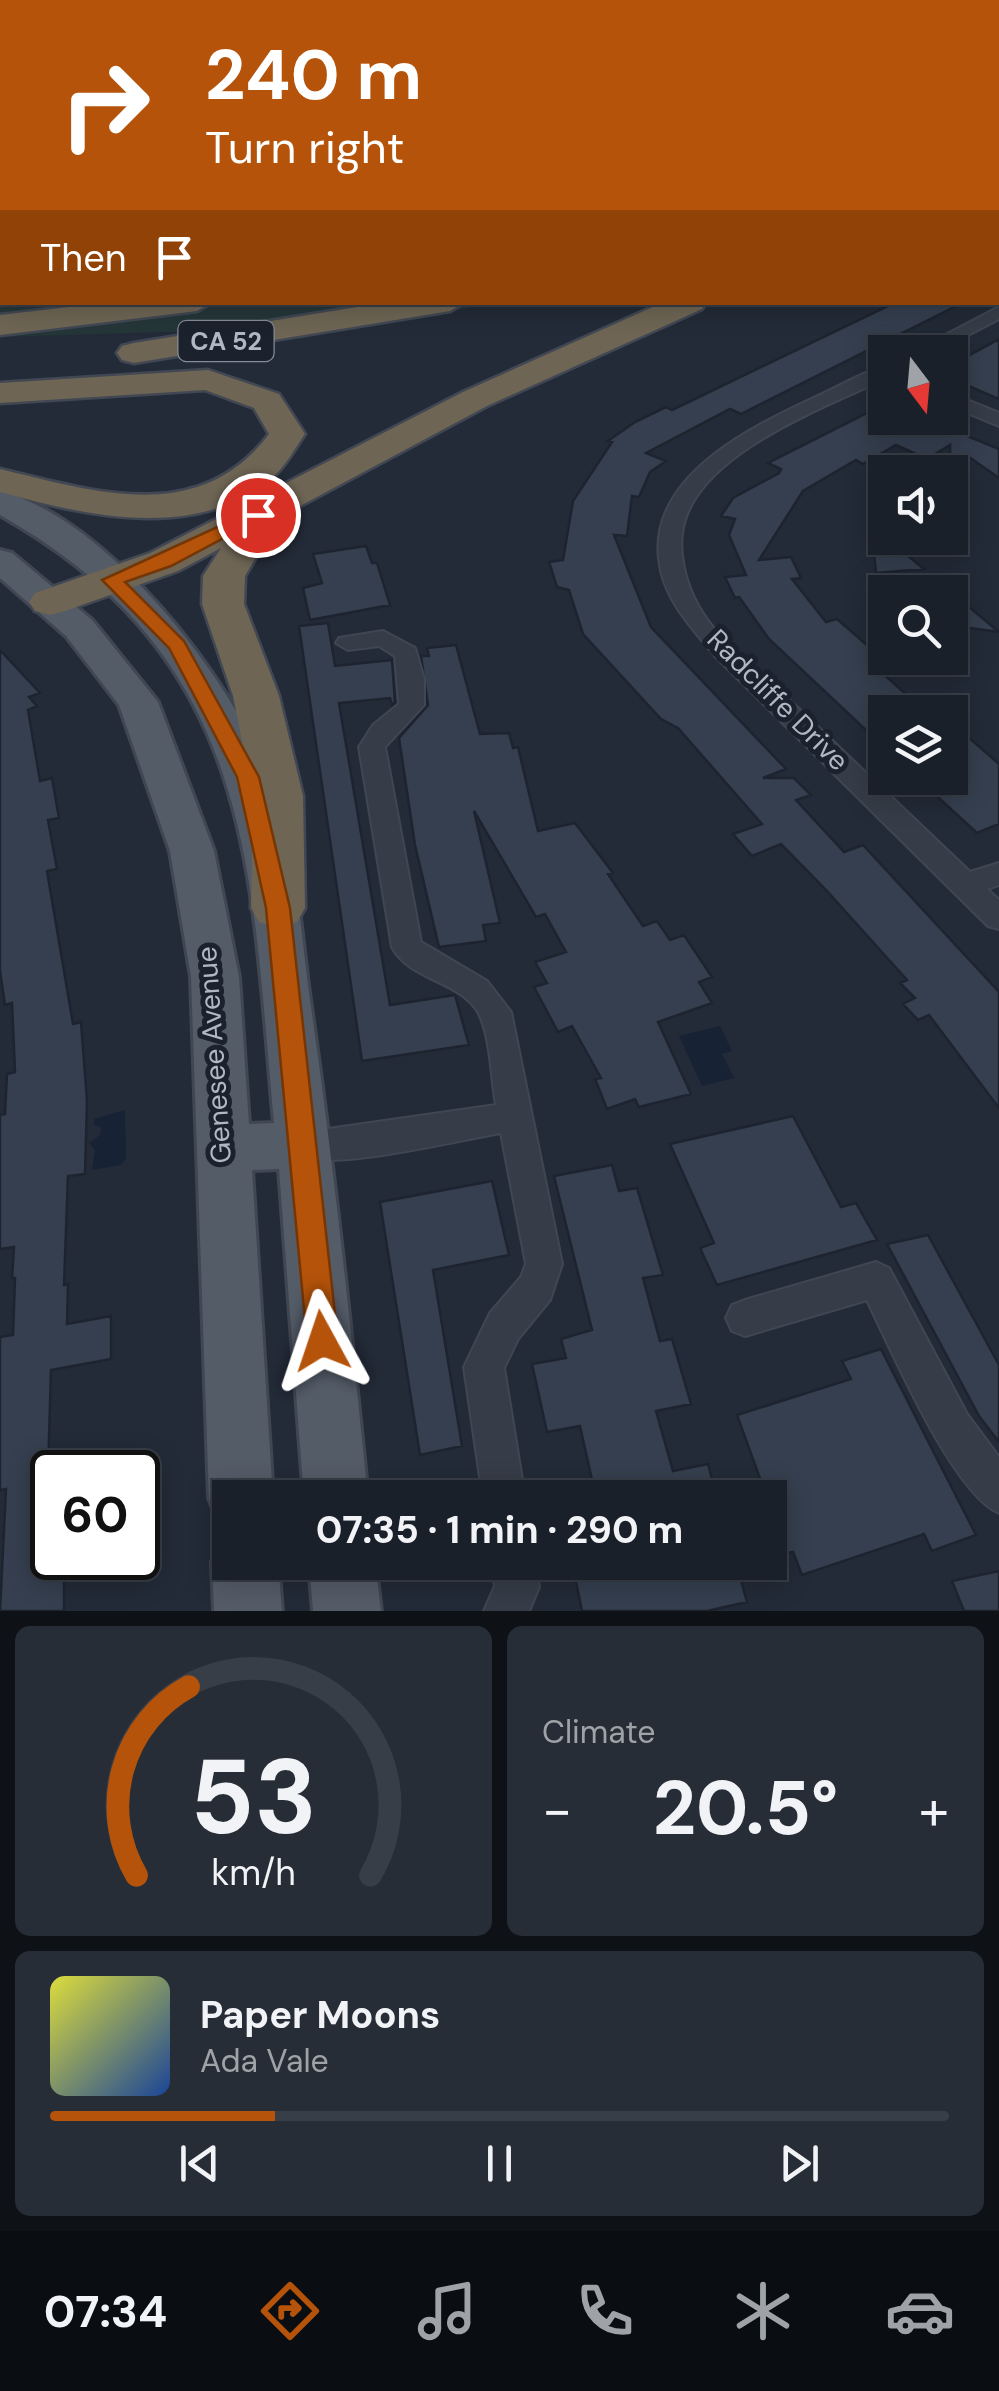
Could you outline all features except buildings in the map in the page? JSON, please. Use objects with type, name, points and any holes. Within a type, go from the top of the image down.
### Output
[{"type":"highway","name":"CA 52","points":[[0,325],[172,305]]},
{"type":"highway","name":"CA 52","points":[[0,368],[232,341],[433,305]]},
{"type":"highway","points":[[50,602],[164,562],[474,399],[684,305]]},
{"type":"highway","points":[[0,393],[208,380],[266,401],[287,434],[275,456],[248,479],[217,495],[164,506],[105,507],[0,480]]},
{"type":"highway","points":[[278,908],[278,796],[256,696],[223,604],[224,576],[248,538],[311,488]]},
{"type":"main road","points":[[0,501],[33,517],[141,604],[177,646],[240,762],[278,908],[305,1144],[334,1480]]},
{"type":"main road","name":"Genesee Avenue","points":[[0,560],[79,628],[138,702],[192,850],[215,977],[240,1480]]},
{"type":"main road","points":[[221,1148],[305,1144]]},
{"type":"main road","points":[[246,1580],[248,1611]]},
{"type":"main road","points":[[343,1580],[346,1611]]},
{"type":"street","points":[[955,335],[999,312]]},
{"type":"street","name":"Radcliffe Drive","points":[[868,381],[742,444],[712,464],[685,492],[670,543],[686,606],[725,652],[999,918]]},
{"type":"street","points":[[968,407],[999,420]]},
{"type":"street","points":[[348,642],[383,638],[406,653],[417,695],[410,712],[381,730],[372,747],[407,947],[424,964],[482,990],[495,1012],[544,1264],[537,1288],[504,1326],[484,1367],[501,1480]]},
{"type":"street","points":[[967,884],[999,874]]},
{"type":"street","points":[[305,1144],[356,1142],[516,1116]]},
{"type":"street","points":[[744,1318],[876,1280],[953,1428],[999,1492]]},
{"type":"street","points":[[506,1611],[517,1587],[516,1580]]},
{"type":"shaded area","points":[[0,305],[486,305],[368,326],[0,337]]},
{"type":"water","points":[[720,1026],[732,1051],[722,1054],[734,1078],[702,1086],[679,1036]]},
{"type":"water","points":[[125,1110],[126,1158],[121,1165],[92,1170],[95,1150],[89,1143],[100,1135],[101,1127],[94,1125],[94,1119]]},
{"type":"route","points":[[258,515],[164,562],[112,580],[141,604],[177,646],[248,777],[278,908],[282,972],[305,1144],[322,1341]]}]
